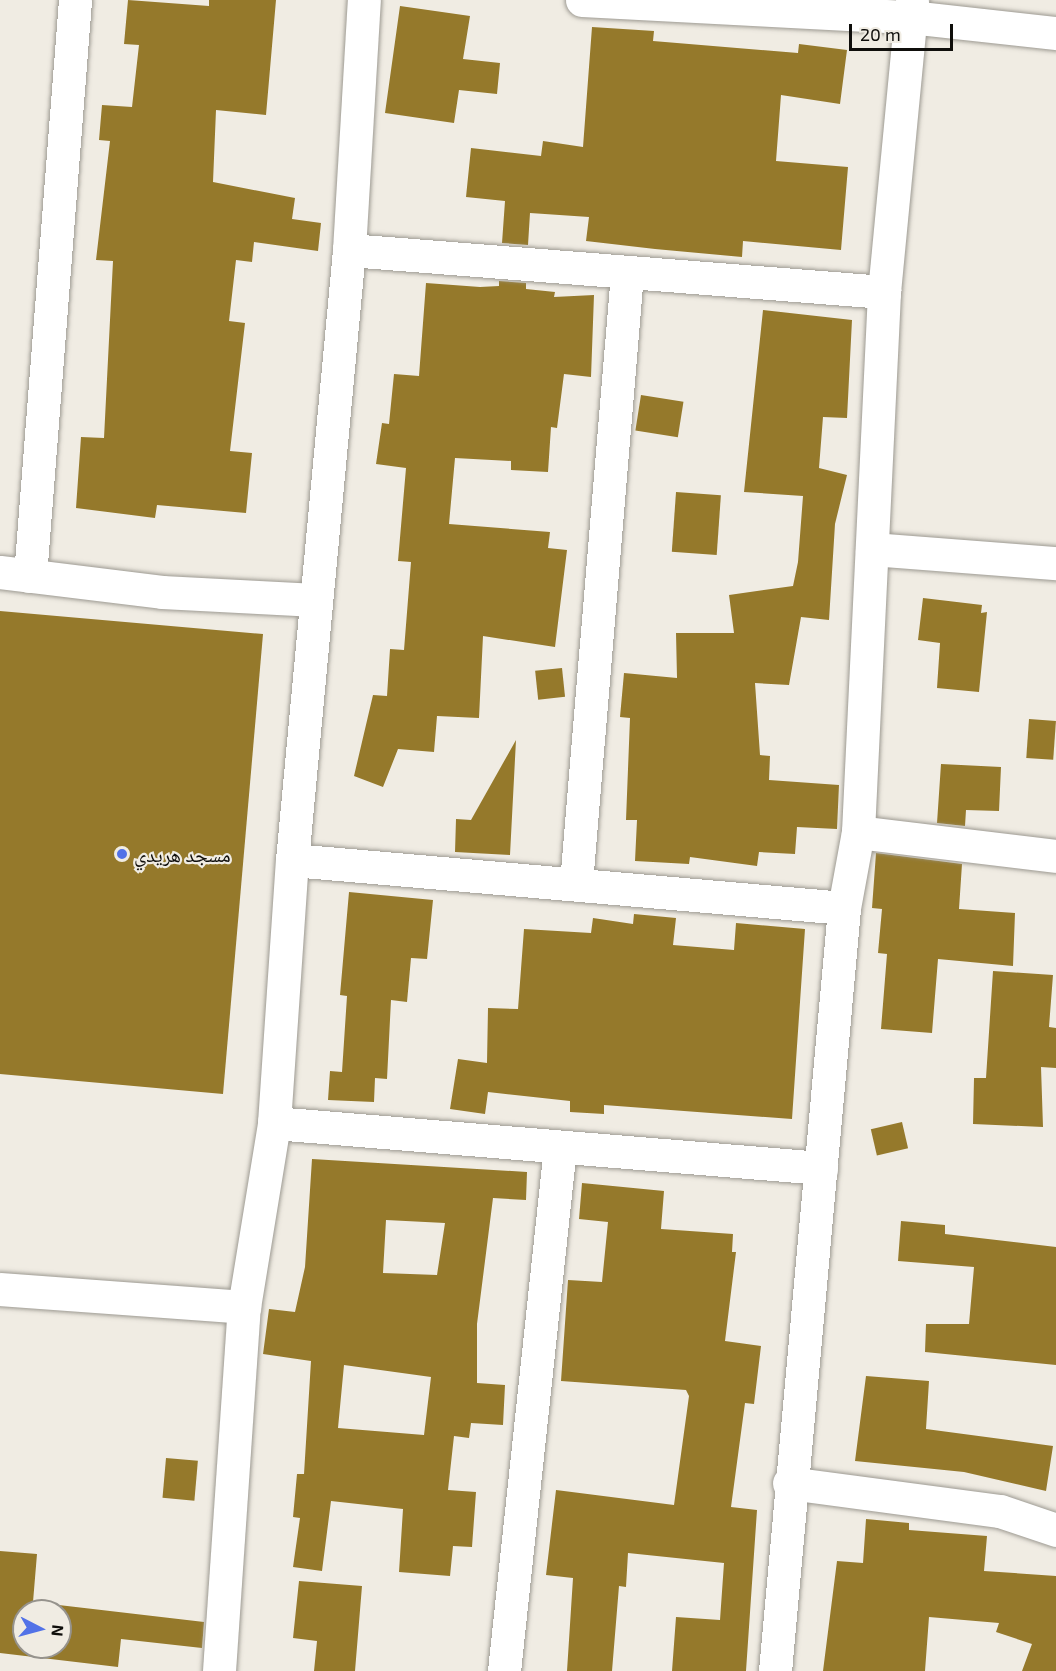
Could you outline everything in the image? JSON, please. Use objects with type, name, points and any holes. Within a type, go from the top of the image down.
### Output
[{"type":"street","points":[[75,0],[15,574],[162,592],[316,600]]},
{"type":"street","points":[[219,1671],[244,1307],[274,1123],[292,860],[349,250],[364,0]]},
{"type":"street","points":[[582,0],[911,8],[1056,33]]},
{"type":"street","points":[[775,1671],[789,1483],[821,1168],[844,908],[858,832],[884,292],[911,8]]},
{"type":"street","points":[[349,250],[884,292]]},
{"type":"street","points":[[576,883],[627,273]]},
{"type":"street","points":[[872,549],[1056,563]]},
{"type":"street","points":[[858,832],[1056,856]]},
{"type":"street","points":[[292,860],[844,908]]},
{"type":"street","points":[[274,1123],[821,1168]]},
{"type":"street","points":[[504,1671],[560,1146]]},
{"type":"street","points":[[0,1289],[244,1307]]},
{"type":"street","points":[[789,1483],[1000,1511],[1056,1530]]},
{"type":"building","points":[[128,0],[209,6],[209,0],[276,0],[266,115],[216,110],[213,182],[295,198],[292,219],[321,223],[318,251],[254,242],[252,262],[236,260],[229,321],[245,323],[230,451],[252,453],[246,513],[157,505],[155,518],[76,508],[81,437],[104,438],[113,261],[96,260],[110,141],[99,140],[102,105],[132,107],[139,45],[124,44]]},
{"type":"building","points":[[400,6],[470,16],[463,59],[500,63],[497,94],[459,90],[454,123],[385,113]]},
{"type":"building","points":[[592,27],[654,31],[653,41],[798,53],[799,44],[847,50],[840,104],[781,95],[776,161],[848,167],[841,250],[743,241],[742,257],[586,241],[589,217],[530,213],[528,245],[502,243],[505,201],[466,197],[471,148],[541,156],[543,141],[583,147]]},
{"type":"building","points":[[499,281],[526,283],[526,289],[555,292],[554,297],[594,295],[591,377],[564,374],[557,428],[551,427],[548,472],[511,470],[511,461],[455,458],[449,524],[550,532],[548,548],[567,550],[555,647],[483,636],[479,718],[437,716],[434,752],[398,749],[383,787],[354,776],[373,695],[387,696],[390,649],[404,650],[411,562],[398,561],[406,468],[376,464],[382,423],[389,424],[394,374],[419,376],[426,283],[480,287],[499,286]]},
{"type":"building","points":[[763,310],[852,320],[847,418],[823,417],[819,468],[847,475],[835,524],[829,620],[801,617],[789,685],[755,683],[760,755],[770,756],[769,780],[839,785],[837,829],[797,827],[795,854],[759,852],[757,866],[690,857],[689,864],[635,861],[637,820],[626,820],[630,718],[620,717],[624,673],[677,678],[676,633],[734,633],[729,595],[793,586],[798,562],[803,496],[744,492]]},
{"type":"building","points":[[641,395],[683,402],[678,437],[635,431]]},
{"type":"building","points":[[676,492],[721,495],[717,555],[672,552]]},
{"type":"building","points":[[923,598],[982,605],[981,613],[987,612],[979,692],[937,688],[940,643],[918,640]]},
{"type":"building","name":"مسجد هريدي","points":[[0,611],[263,634],[223,1094],[0,1074]]},
{"type":"building","points":[[562,668],[565,697],[538,700],[535,671]]},
{"type":"building","points":[[1029,719],[1056,721],[1053,760],[1026,758]]},
{"type":"building","points":[[516,740],[510,855],[455,852],[456,819],[471,820]]},
{"type":"building","points":[[941,764],[1001,767],[999,811],[966,810],[965,826],[937,823]]},
{"type":"building","points":[[876,853],[962,864],[959,909],[1015,913],[1013,966],[938,959],[932,1033],[881,1029],[887,954],[878,953],[882,909],[872,908]]},
{"type":"building","points":[[349,892],[433,900],[427,959],[411,958],[407,1002],[391,1000],[387,1079],[375,1078],[374,1102],[328,1100],[330,1071],[342,1072],[347,996],[340,995]]},
{"type":"building","points":[[634,914],[676,918],[673,945],[734,950],[736,923],[805,929],[792,1119],[604,1105],[604,1114],[570,1112],[570,1101],[488,1092],[485,1114],[450,1109],[458,1059],[487,1063],[488,1008],[518,1009],[524,929],[591,933],[593,918],[633,924]]},
{"type":"building","points":[[993,971],[1053,975],[1049,1027],[1056,1028],[1056,1068],[1041,1067],[1043,1127],[973,1124],[974,1078],[986,1078]]},
{"type":"building","points":[[902,1122],[908,1148],[877,1156],[871,1129]]},
{"type":"building","points":[[312,1159],[527,1172],[526,1200],[493,1198],[477,1324],[477,1383],[505,1385],[503,1425],[471,1423],[469,1438],[454,1436],[448,1490],[476,1492],[472,1547],[453,1546],[450,1576],[399,1572],[403,1509],[331,1501],[322,1571],[293,1567],[300,1518],[293,1517],[297,1474],[304,1474],[311,1361],[263,1354],[269,1309],[295,1312],[305,1267]],"holes":[[[386,1220],[445,1223],[437,1275],[383,1273]],[[344,1365],[431,1377],[424,1435],[338,1428]]]},
{"type":"building","points":[[582,1183],[664,1191],[661,1229],[733,1234],[732,1252],[736,1252],[725,1341],[761,1346],[754,1404],[745,1403],[731,1507],[757,1510],[746,1671],[672,1671],[676,1617],[720,1620],[724,1563],[628,1553],[626,1587],[619,1586],[612,1671],[567,1671],[573,1578],[546,1575],[556,1490],[674,1505],[689,1396],[686,1390],[561,1381],[568,1280],[602,1282],[608,1222],[579,1219]]},
{"type":"building","points":[[901,1221],[945,1225],[945,1234],[1056,1247],[1056,1365],[925,1352],[926,1324],[969,1324],[974,1267],[898,1261]]},
{"type":"building","points":[[866,1376],[929,1381],[926,1429],[1053,1446],[1046,1491],[964,1472],[855,1461]]},
{"type":"building","points":[[166,1458],[198,1461],[194,1501],[163,1498]]},
{"type":"building","points":[[866,1519],[909,1523],[909,1530],[987,1536],[984,1571],[1056,1576],[1056,1671],[1022,1671],[1032,1644],[996,1632],[999,1623],[929,1617],[925,1671],[823,1671],[837,1561],[863,1563]]},
{"type":"building","points":[[0,1551],[37,1554],[33,1599],[12,1599],[12,1654],[0,1653]]},
{"type":"building","points":[[299,1581],[362,1586],[355,1671],[314,1671],[317,1641],[293,1638]]},
{"type":"building","points":[[72,1607],[204,1622],[202,1648],[121,1639],[118,1667],[51,1659],[72,1659]]},
{"type":"place","name":"مسجد هريدي","points":[[122,854]]}]
